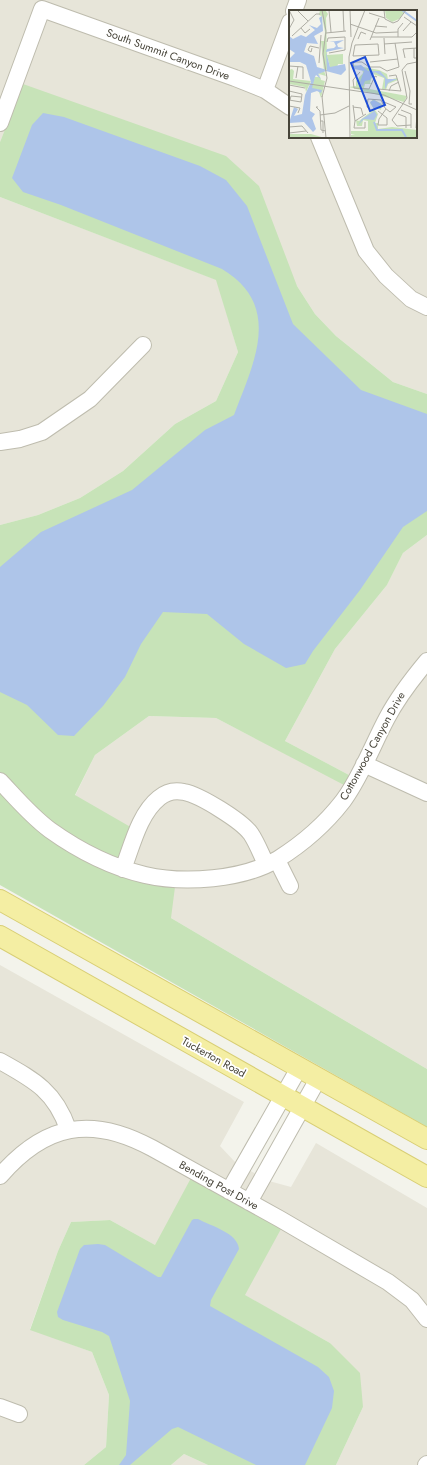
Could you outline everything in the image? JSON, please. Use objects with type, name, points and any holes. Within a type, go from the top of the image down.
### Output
[{"type":"main road","points":[[0,900],[427,1139]]},
{"type":"main road","name":"Tuckerton Road","points":[[0,936],[427,1177]]},
{"type":"street","points":[[294,10],[298,0]]},
{"type":"street","name":"South Summit Canyon Drive","points":[[0,122],[42,9],[265,90],[289,107]]},
{"type":"street","points":[[265,90],[289,25]]},
{"type":"street","points":[[319,138],[366,251],[386,276],[411,299],[427,307]]},
{"type":"street","points":[[0,442],[20,439],[42,432],[90,399],[143,345]]},
{"type":"street","name":"Cottonwood Canyon Drive","points":[[0,781],[27,811],[49,829],[103,861],[145,876],[188,880],[230,876],[271,862],[303,842],[326,820],[344,800],[387,717],[405,688],[427,661]]},
{"type":"street","points":[[364,764],[427,794]]},
{"type":"street","points":[[123,869],[146,815],[158,799],[171,792],[186,792],[233,818],[251,834],[290,886]]},
{"type":"street","points":[[0,1061],[26,1076],[48,1092],[61,1110],[68,1129]]},
{"type":"street","points":[[229,1191],[299,1068]]},
{"type":"street","points":[[248,1202],[318,1079]]},
{"type":"street","name":"Bending Post Drive","points":[[0,1176],[14,1159],[37,1142],[68,1129],[112,1131],[134,1138],[388,1282],[412,1300],[427,1318]]},
{"type":"street","points":[[264,1129],[284,1140]]},
{"type":"street","points":[[252,1150],[259,1160],[272,1161]]},
{"type":"street","points":[[0,1407],[19,1414]]},
{"type":"shaded area","points":[[0,0],[427,0],[427,394],[393,382],[336,336],[315,314],[297,286],[23,84],[0,142]]},
{"type":"shaded area","points":[[0,197],[217,280],[238,352],[216,401],[175,424],[123,471],[80,498],[38,515],[0,525]]},
{"type":"shaded area","points":[[427,535],[427,1069],[171,918],[137,881],[75,796],[95,755],[149,716],[216,718],[344,784],[349,775],[285,741],[335,649],[387,585],[403,553]]},
{"type":"shaded area","points":[[0,965],[244,1102],[220,1146],[236,1163],[269,1181],[291,1187],[316,1143],[427,1208],[427,1465],[336,1465],[363,1407],[330,1343],[110,1220],[71,1222],[58,1251],[30,1329],[92,1352],[109,1395],[106,1447],[84,1465],[0,1465]]},
{"type":"shaded area","points":[[184,1454],[208,1465],[171,1465]]},
{"type":"green space","points":[[23,84],[226,156],[259,186],[297,286],[315,314],[336,336],[393,382],[427,394],[427,535],[403,553],[387,585],[335,649],[285,741],[349,775],[344,785],[216,718],[149,716],[95,755],[75,795],[134,829],[112,873],[137,881],[175,887],[171,918],[427,1069],[427,1127],[0,885],[0,525],[38,515],[80,498],[123,471],[175,424],[216,401],[238,352],[216,280],[0,197],[0,142]]},
{"type":"green space","points":[[191,1178],[281,1229],[245,1295],[330,1343],[360,1373],[363,1407],[336,1465],[208,1465],[184,1454],[171,1465],[84,1465],[106,1447],[109,1395],[92,1352],[30,1330],[58,1251],[71,1222],[110,1220],[155,1245]]},
{"type":"water","points":[[43,113],[64,117],[200,166],[226,180],[247,206],[293,324],[361,390],[427,414],[427,511],[403,527],[360,590],[313,651],[305,664],[286,668],[244,644],[207,614],[163,612],[141,644],[125,677],[103,706],[74,736],[58,735],[27,705],[0,692],[0,567],[41,532],[132,490],[205,430],[234,415],[255,356],[258,337],[258,318],[253,300],[241,284],[222,269],[61,205],[23,192],[12,178],[32,125]]},
{"type":"water","points":[[198,1219],[229,1234],[237,1243],[239,1249],[211,1300],[210,1306],[318,1367],[329,1377],[334,1391],[332,1408],[305,1465],[256,1465],[178,1427],[172,1429],[130,1465],[119,1465],[126,1455],[130,1401],[109,1336],[102,1332],[63,1320],[58,1317],[57,1312],[80,1249],[84,1245],[105,1245],[158,1277],[161,1277],[192,1220]]}]
